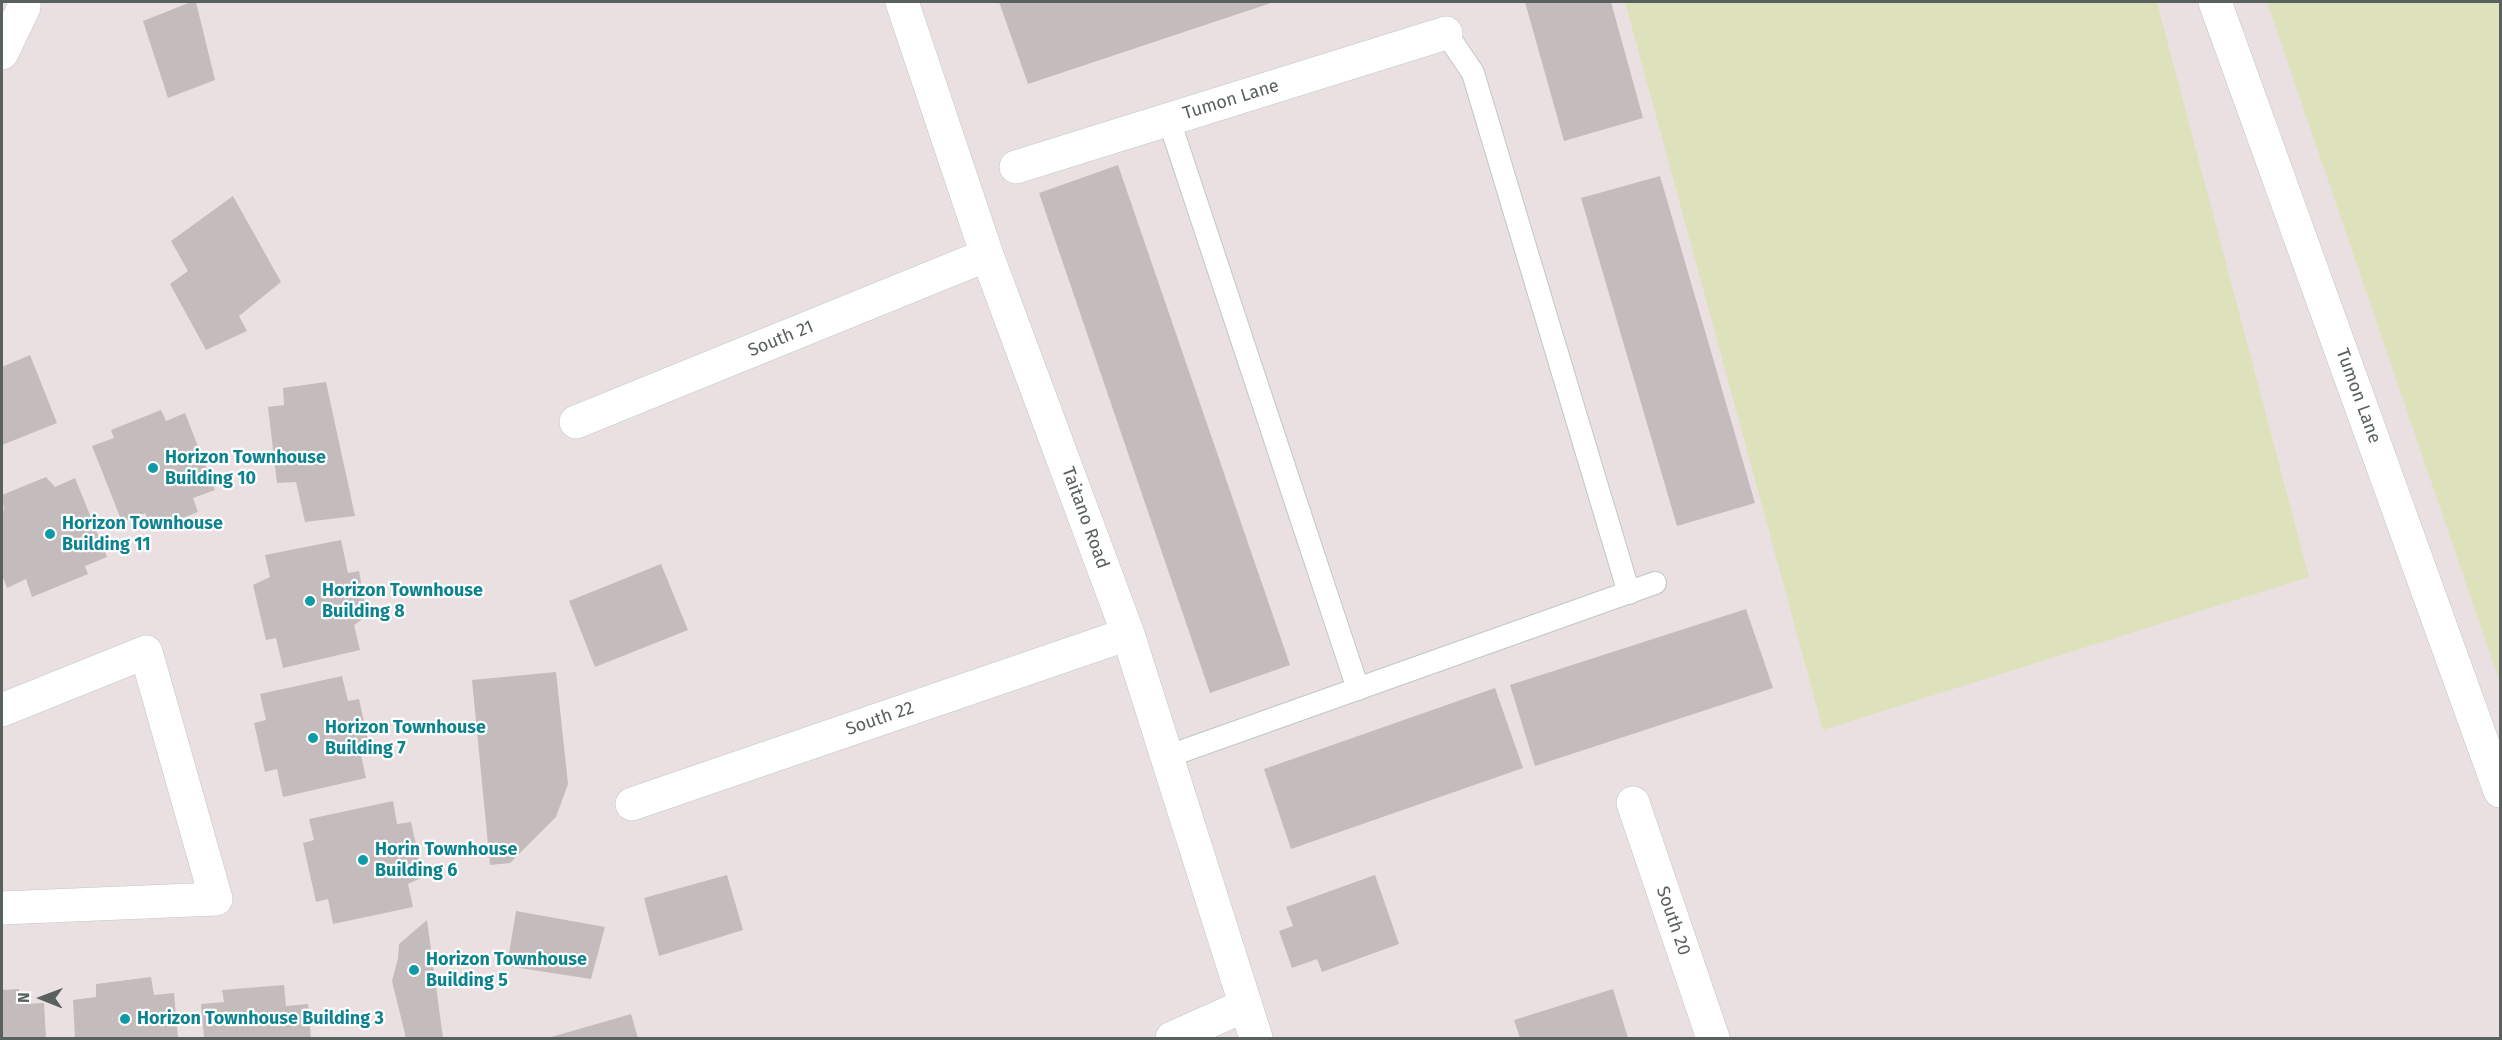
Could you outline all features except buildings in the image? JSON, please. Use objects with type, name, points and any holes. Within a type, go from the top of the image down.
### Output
[{"type":"street","points":[[2,53],[24,7],[24,2]]},
{"type":"street","name":"Taitano Road","points":[[902,2],[987,255],[1128,634],[1256,1038]]},
{"type":"street","name":"Tumon Lane","points":[[2215,2],[2500,791]]},
{"type":"street","name":"Tumon Lane","points":[[1016,167],[1446,33]]},
{"type":"street","name":"South 21","points":[[576,422],[987,255]]},
{"type":"street","name":"South 22","points":[[632,804],[1128,634]]},
{"type":"street","points":[[2,710],[146,652],[216,899],[2,908]]},
{"type":"street","name":"South 20","points":[[1633,803],[1713,1038]]},
{"type":"street","points":[[1172,1038],[1244,1006]]},
{"type":"lane","points":[[1446,33],[1473,72],[1629,593]]},
{"type":"lane","points":[[1169,120],[1358,689]]},
{"type":"lane","points":[[1167,757],[1655,583]]},
{"type":"green space","points":[[1625,2],[2157,2],[2309,577],[1823,730]]},
{"type":"green space","points":[[2267,2],[2500,2],[2500,683]]},
{"type":"place","name":"Horizon Townhouse Building 10","points":[[153,468]]},
{"type":"place","name":"Horizon Townhouse Building 11","points":[[50,534]]},
{"type":"place","name":"Horizon Townhouse Building 8","points":[[310,601]]},
{"type":"place","name":"Horizon Townhouse Building 7","points":[[313,738]]},
{"type":"place","name":"Horin Townhouse Building 6","points":[[363,860]]},
{"type":"place","name":"Horizon Townhouse Building 5","points":[[414,970]]},
{"type":"place","name":"Horizon Townhouse Building 3","points":[[125,1019]]}]
